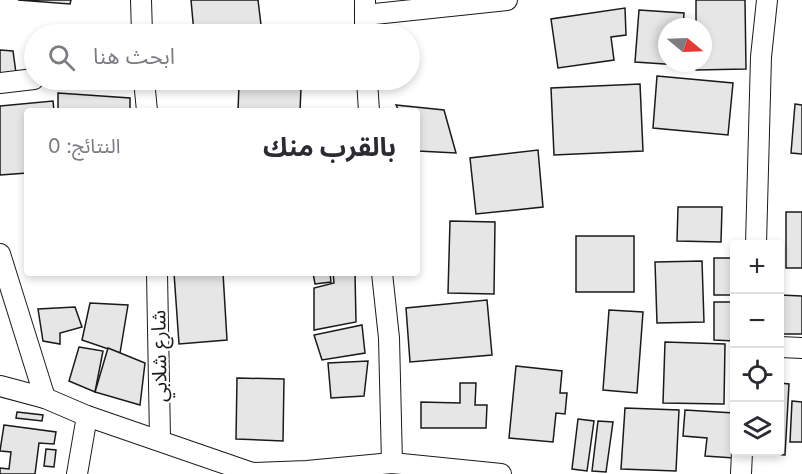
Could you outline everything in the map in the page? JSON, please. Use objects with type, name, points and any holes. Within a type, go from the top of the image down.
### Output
[{"type":"street","points":[[141,0],[142,24]]},
{"type":"street","points":[[365,24],[365,7],[507,0]]},
{"type":"street","points":[[756,240],[760,57],[767,0]]},
{"type":"street","points":[[0,83],[24,80]]},
{"type":"street","points":[[145,90],[147,108]]},
{"type":"street","points":[[368,90],[369,108]]},
{"type":"street","points":[[0,254],[45,398]]},
{"type":"street","name":"شارع شلابي","points":[[157,276],[160,439]]},
{"type":"street","points":[[382,276],[389,338],[392,463]]},
{"type":"street","points":[[784,347],[802,348]]},
{"type":"street","points":[[0,386],[45,398],[87,416],[160,439],[252,473],[307,471],[392,463],[430,470],[501,474]]},
{"type":"street","points":[[77,474],[87,416]]},
{"type":"street","points":[[741,474],[742,456]]},
{"type":"building","points":[[18,0],[71,0],[70,4]]},
{"type":"building","points":[[191,0],[258,0],[261,24],[193,24]]},
{"type":"building","points":[[696,0],[745,0],[746,69],[712,70],[712,18],[696,18]]},
{"type":"building","points":[[625,8],[626,35],[611,37],[614,60],[558,68],[551,19]]},
{"type":"building","points":[[639,10],[684,13],[684,18],[658,18],[658,64],[635,62]]},
{"type":"building","points":[[0,50],[13,51],[16,73],[0,75]]},
{"type":"building","points":[[657,76],[733,83],[728,135],[653,128]]},
{"type":"building","points":[[640,84],[643,151],[554,155],[551,88]]},
{"type":"building","points":[[239,90],[301,90],[300,108],[238,108]]},
{"type":"building","points":[[58,93],[130,98],[130,108],[58,108]]},
{"type":"building","points":[[53,101],[54,108],[24,108],[24,173],[0,175],[0,106]]},
{"type":"building","points":[[795,104],[802,105],[802,154],[791,153]]},
{"type":"building","points":[[396,105],[444,110],[456,153],[420,151],[420,108],[398,108]]},
{"type":"building","points":[[538,150],[543,207],[476,214],[470,158]]},
{"type":"building","points":[[678,207],[722,207],[721,242],[677,241]]},
{"type":"building","points":[[786,212],[802,212],[802,268],[786,268]]},
{"type":"building","points":[[450,221],[495,222],[494,294],[448,293]]},
{"type":"building","points":[[576,236],[634,236],[634,292],[576,292]]},
{"type":"building","points":[[714,258],[730,258],[730,295],[714,295]]},
{"type":"building","points":[[702,261],[704,322],[657,323],[655,262]]},
{"type":"building","points":[[174,276],[223,276],[227,340],[179,344]]},
{"type":"building","points":[[314,276],[330,276],[331,282],[315,284]]},
{"type":"building","points":[[333,276],[355,276],[356,322],[314,330],[314,288],[334,283]]},
{"type":"building","points":[[784,295],[802,296],[802,334],[784,334]]},
{"type":"building","points":[[487,300],[492,355],[410,362],[406,308]]},
{"type":"building","points":[[714,302],[730,302],[730,341],[714,340]]},
{"type":"building","points":[[90,303],[128,305],[120,353],[82,340]]},
{"type":"building","points":[[75,307],[82,327],[60,333],[60,344],[43,341],[38,309]]},
{"type":"building","points":[[609,310],[643,312],[637,393],[603,390]]},
{"type":"building","points":[[362,325],[365,353],[322,360],[314,335]]},
{"type":"building","points":[[665,342],[725,344],[724,404],[663,403]]},
{"type":"building","points":[[79,347],[103,351],[95,392],[69,381]]},
{"type":"building","points":[[108,348],[145,363],[140,405],[95,392]]},
{"type":"building","points":[[368,361],[364,396],[331,398],[328,363]]},
{"type":"building","points":[[516,366],[562,371],[560,393],[567,393],[565,414],[556,413],[553,442],[509,438]]},
{"type":"building","points":[[237,378],[284,379],[283,441],[236,439]]},
{"type":"building","points":[[460,383],[476,383],[475,405],[487,405],[486,428],[421,428],[421,402],[460,403]]},
{"type":"building","points":[[784,383],[789,384],[784,455]]},
{"type":"building","points":[[792,401],[802,402],[802,442],[790,442]]},
{"type":"building","points":[[625,408],[679,410],[676,471],[621,469]]},
{"type":"building","points":[[685,410],[730,413],[730,456],[734,458],[705,456],[707,438],[683,436]]},
{"type":"building","points":[[17,412],[43,415],[42,421],[16,418]]},
{"type":"building","points":[[578,419],[594,421],[587,471],[572,469]]},
{"type":"building","points":[[598,421],[613,422],[606,472],[592,471]]},
{"type":"building","points":[[4,425],[56,432],[54,444],[39,443],[35,474],[0,474],[0,468],[9,469],[11,452],[0,451]]},
{"type":"building","points":[[46,449],[56,450],[54,467],[44,466]]}]
